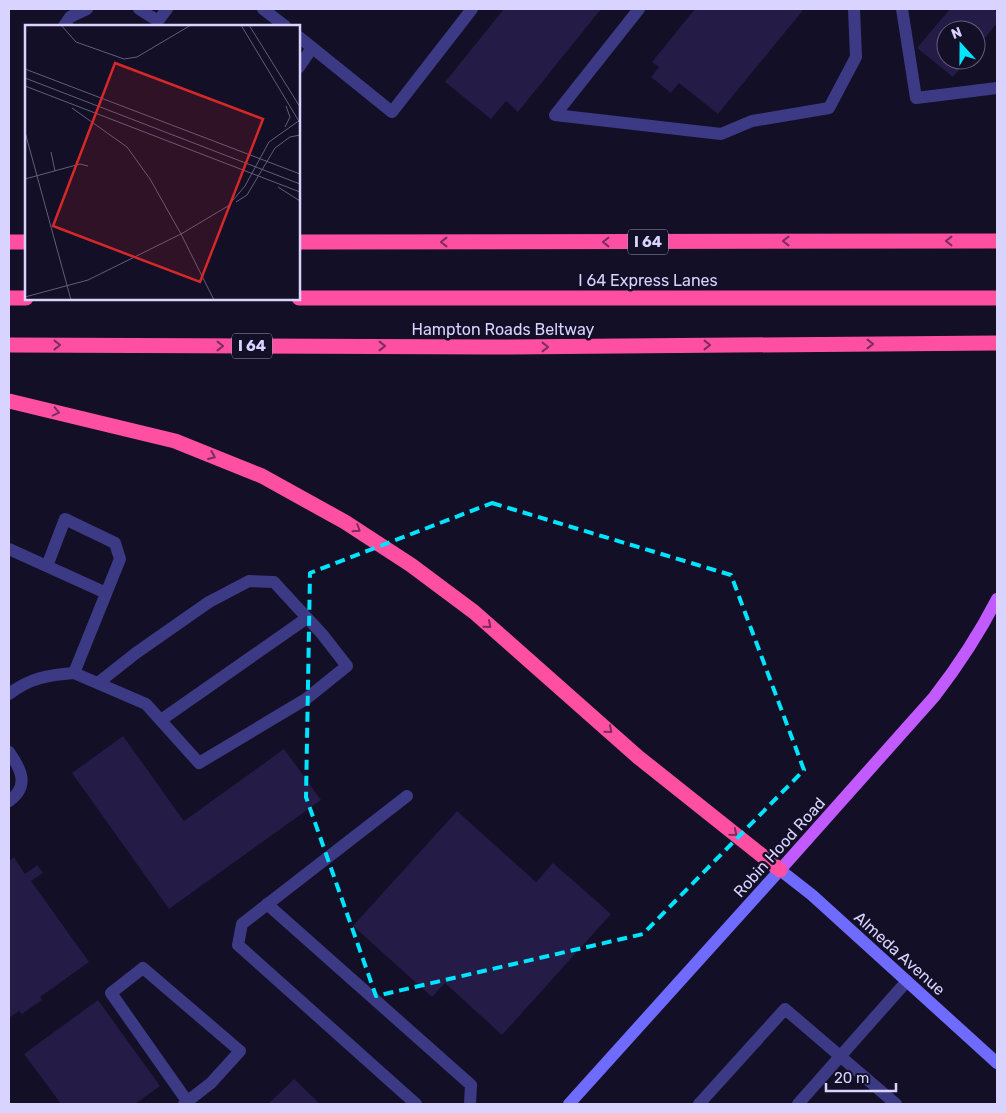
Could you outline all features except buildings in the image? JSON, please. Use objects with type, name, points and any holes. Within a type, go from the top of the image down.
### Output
[{"type":"highway","name":"I 64","points":[[300,242],[997,241]]},
{"type":"highway","points":[[9,242],[25,242]]},
{"type":"highway","points":[[9,298],[25,298]]},
{"type":"highway","name":"I 64 Express Lanes","points":[[300,298],[997,298]]},
{"type":"highway","name":"Hampton Roads Beltway","points":[[9,345],[506,347],[997,343]]},
{"type":"highway","points":[[9,401],[175,440],[262,476],[345,522],[411,564],[474,612],[638,757],[780,870]]},
{"type":"main road","name":"Robin Hood Road","points":[[780,870],[934,697],[957,668],[997,599]]},
{"type":"street","points":[[65,25],[70,17],[86,9]]},
{"type":"street","points":[[139,9],[162,24],[167,9]]},
{"type":"street","points":[[263,9],[284,25]]},
{"type":"street","points":[[300,38],[392,112],[472,9]]},
{"type":"street","points":[[640,9],[555,115],[721,134],[752,121],[830,108],[856,57],[854,9]]},
{"type":"street","points":[[902,9],[916,98],[997,88]]},
{"type":"street","points":[[300,66],[312,48]]},
{"type":"street","points":[[47,566],[65,519],[115,543],[120,559],[74,673]]},
{"type":"street","points":[[9,549],[106,593]]},
{"type":"street","points":[[9,694],[21,685],[46,675],[74,673],[146,704],[199,763],[306,698],[347,666],[322,634],[274,582],[249,581],[209,602],[136,653],[98,683]]},
{"type":"street","points":[[161,720],[307,618]]},
{"type":"street","points":[[9,752],[20,768],[21,775],[21,786],[17,796],[9,802]]},
{"type":"street","points":[[407,796],[242,924],[238,945],[416,1104]]},
{"type":"street","name":"Almeda Avenue","points":[[780,870],[812,895],[997,1063]]},
{"type":"street","name":"Robin Hood Road","points":[[569,1104],[780,870]]},
{"type":"street","points":[[267,904],[471,1085],[470,1104]]},
{"type":"street","points":[[143,968],[240,1051],[211,1083],[186,1103],[111,994],[143,968]]},
{"type":"street","points":[[798,1104],[907,981]]},
{"type":"street","points":[[699,1104],[785,1009],[896,1104]]},
{"type":"highlighted area","points":[[492,503],[731,575],[804,770],[643,934],[376,996],[306,797],[310,573]]}]
